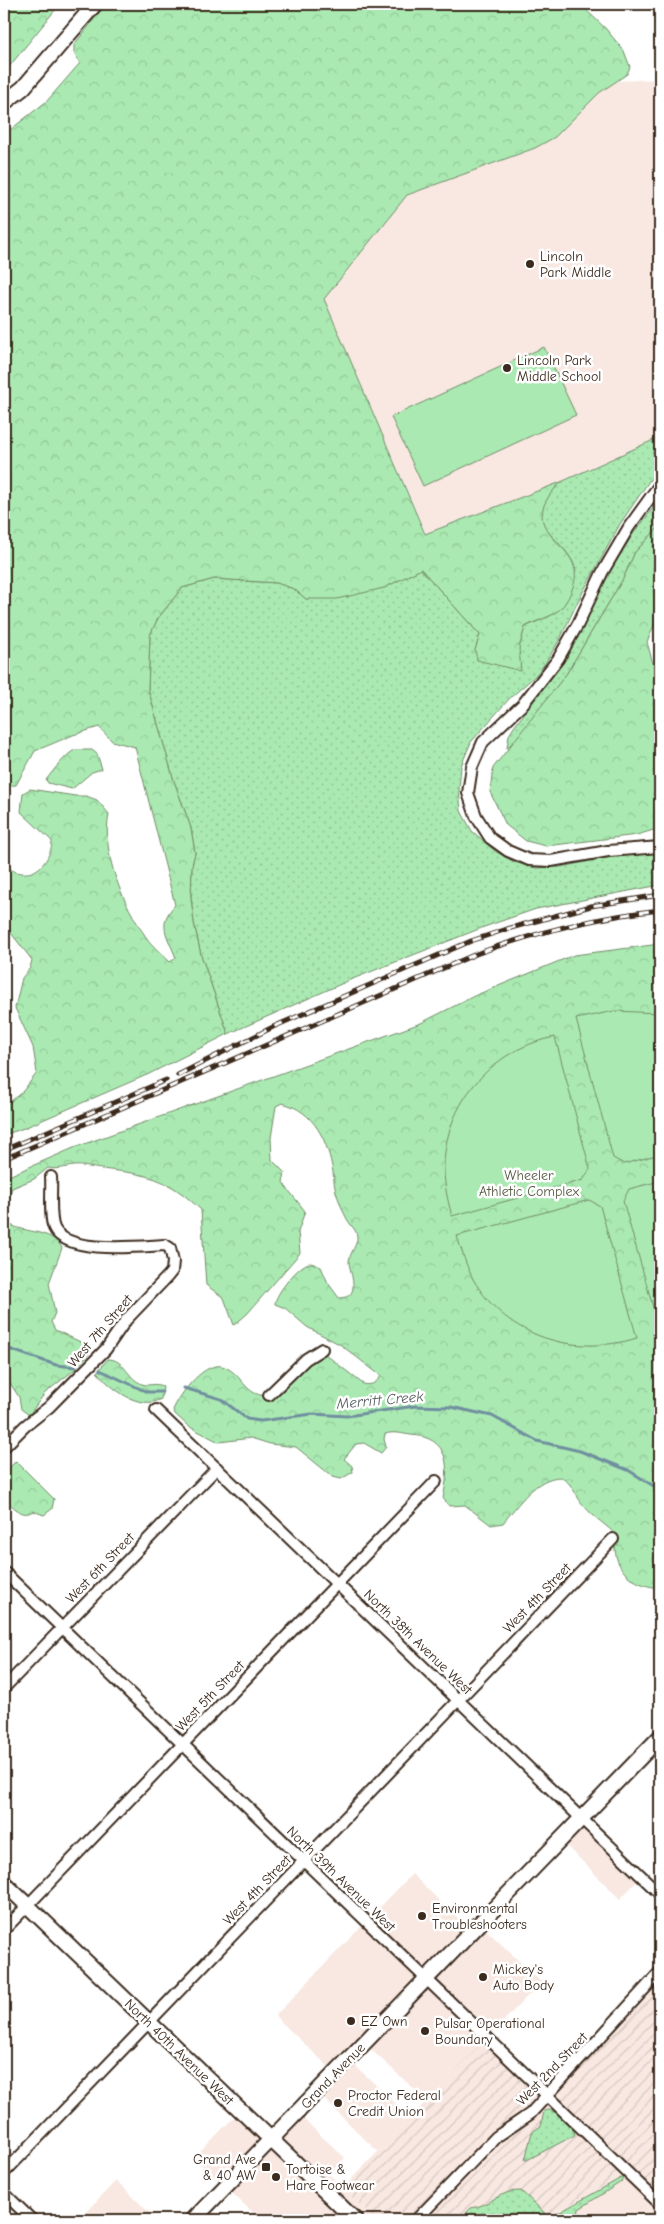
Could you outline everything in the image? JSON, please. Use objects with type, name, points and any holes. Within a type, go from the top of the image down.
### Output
[{"type":"main road","points":[[4,103],[23,88],[95,4]]},
{"type":"main road","name":"Grand Avenue","points":[[193,2220],[660,1737]]},
{"type":"main road","name":"North 40th Avenue West","points":[[4,1883],[355,2220]]},
{"type":"street","points":[[660,484],[629,527],[602,574],[578,624],[558,659],[522,705],[484,742],[472,767],[468,793],[476,816],[490,838],[508,851],[529,860],[550,861],[608,851],[660,847]]},
{"type":"street","name":"West 7th Street","points":[[4,1447],[25,1426],[49,1407],[106,1349],[126,1320],[172,1271],[173,1262],[170,1248],[165,1245],[104,1247],[84,1245],[66,1240],[52,1225],[51,1177]]},
{"type":"street","points":[[269,1395],[306,1359],[322,1349]]},
{"type":"street","name":"North 38th Avenue West","points":[[156,1410],[582,1817],[660,1894]]},
{"type":"street","name":"West 6th Street","points":[[4,1688],[217,1468]]},
{"type":"street","name":"West 5th Street","points":[[4,1930],[436,1481]]},
{"type":"street","name":"West 4th Street","points":[[4,2173],[613,1539]]},
{"type":"street","name":"North 39th Avenue West","points":[[4,1572],[660,2204]]},
{"type":"street","name":"West 2nd Street","points":[[416,2220],[496,2137],[530,2114],[660,1972]]},
{"type":"street","points":[[4,2193],[32,2220]]},
{"type":"shaded area","name":"Lincoln Park Middle School","points":[[660,79],[660,437],[561,482],[426,534],[324,299],[407,195],[535,148],[554,137],[599,93],[615,81]]},
{"type":"shaded area","points":[[582,1817],[642,1876],[620,1899],[561,1840]]},
{"type":"shaded area","points":[[412,1874],[471,1932],[480,1924],[541,1982],[427,2101],[365,2044],[349,2060],[411,2118],[378,2152],[317,2092],[335,2073],[275,2016]]},
{"type":"shaded area","points":[[660,1972],[660,2204],[627,2173],[541,2220],[376,2220],[343,2188],[487,2038],[547,2094]]},
{"type":"shaded area","points":[[241,2110],[271,2140],[297,2113],[345,2158],[329,2174],[376,2220],[261,2220],[194,2158]]},
{"type":"shaded area","points":[[627,2173],[660,2204],[660,2220],[541,2220]]},
{"type":"shaded area","points":[[116,2181],[122,2186],[157,2220],[78,2220]]},
{"type":"green space","points":[[4,4],[60,4],[4,73]]},
{"type":"green space","points":[[106,4],[580,4],[606,29],[624,51],[630,67],[627,74],[599,93],[555,137],[535,148],[407,195],[324,299],[425,534],[561,482],[546,500],[542,515],[545,527],[571,558],[575,571],[573,587],[568,599],[555,613],[525,627],[519,648],[521,671],[477,660],[475,650],[480,635],[421,569],[384,588],[337,599],[306,599],[294,589],[277,583],[214,579],[182,588],[158,618],[150,635],[148,689],[174,781],[191,828],[195,853],[192,865],[191,898],[194,923],[201,955],[228,1034],[149,1074],[4,1135],[4,1107],[23,1091],[37,1073],[33,1047],[15,1008],[22,978],[30,968],[32,960],[4,924],[4,866],[20,873],[35,871],[47,858],[52,841],[21,812],[23,793],[30,789],[86,796],[97,800],[109,814],[107,830],[111,862],[129,909],[137,924],[154,947],[170,962],[176,958],[165,931],[166,919],[175,905],[135,747],[112,741],[99,727],[73,735],[35,751],[16,785],[4,786],[4,126],[10,130],[47,101],[80,63],[74,52],[74,45]]},
{"type":"green space","points":[[544,347],[576,415],[423,486],[391,417]]},
{"type":"green space","points":[[660,437],[660,465],[620,524],[546,662],[536,675],[509,699],[471,742],[461,766],[459,790],[461,811],[472,831],[495,851],[514,862],[536,868],[560,867],[611,857],[660,852],[660,885],[536,909],[484,927],[350,980],[228,1034],[201,955],[194,923],[191,898],[192,865],[195,853],[191,828],[174,781],[148,689],[150,635],[158,618],[182,588],[214,579],[277,583],[294,589],[306,599],[384,588],[421,569],[480,635],[475,650],[519,648],[525,627],[552,615],[576,570],[570,558],[542,521],[542,510],[548,498],[561,482]]},
{"type":"green space","points":[[660,499],[660,526],[635,552],[623,579],[567,673],[524,731],[507,748],[509,735],[560,666],[610,571],[633,534]]},
{"type":"green space","points":[[660,526],[660,620],[655,623],[647,642],[660,678],[660,828],[637,835],[546,846],[526,841],[506,825],[490,792],[493,768],[567,673],[623,579],[635,552]]},
{"type":"green space","points":[[75,750],[92,750],[97,754],[102,769],[92,772],[72,789],[48,783],[46,780],[52,772]]},
{"type":"green space","name":"Wheeler Athletic Complex","points":[[660,944],[660,1588],[644,1585],[624,1572],[617,1558],[614,1533],[588,1510],[569,1483],[561,1477],[552,1478],[536,1487],[528,1493],[503,1523],[491,1525],[465,1505],[449,1506],[443,1498],[446,1475],[444,1456],[440,1448],[433,1441],[424,1437],[395,1433],[385,1434],[386,1447],[381,1453],[364,1443],[356,1444],[344,1459],[352,1466],[353,1472],[341,1479],[333,1477],[296,1447],[270,1444],[251,1438],[219,1442],[188,1426],[175,1414],[173,1410],[176,1403],[187,1387],[211,1367],[227,1368],[250,1390],[262,1395],[271,1396],[313,1357],[325,1354],[363,1384],[369,1385],[374,1383],[381,1376],[341,1345],[307,1327],[285,1308],[275,1304],[279,1293],[289,1280],[300,1268],[310,1263],[321,1267],[328,1283],[339,1298],[351,1294],[353,1289],[349,1261],[357,1239],[356,1234],[337,1195],[331,1161],[323,1139],[311,1120],[293,1107],[282,1103],[276,1106],[271,1138],[272,1160],[285,1173],[283,1182],[305,1211],[298,1232],[300,1253],[247,1314],[234,1325],[224,1298],[206,1285],[201,1210],[178,1190],[167,1184],[144,1175],[84,1166],[48,1168],[34,1179],[12,1188],[4,1210],[4,1178],[76,1147],[421,1023],[474,996],[574,955]]},
{"type":"green space","points":[[614,1011],[660,1013],[660,1154],[624,1164],[613,1158],[576,1019]]},
{"type":"green space","name":"Wheeler Athletic Complex","points":[[555,1037],[590,1169],[583,1180],[452,1216],[445,1184],[444,1160],[449,1131],[457,1111],[481,1077],[497,1063],[515,1051],[534,1042]]},
{"type":"green space","points":[[660,1181],[660,1332],[623,1201],[629,1189]]},
{"type":"green space","points":[[589,1200],[600,1206],[637,1338],[614,1343],[590,1345],[544,1338],[523,1329],[504,1316],[487,1299],[473,1279],[464,1258],[457,1236]]},
{"type":"green space","points":[[4,1221],[18,1228],[51,1237],[62,1248],[49,1283],[55,1313],[51,1322],[55,1330],[87,1345],[89,1354],[74,1370],[45,1393],[29,1415],[21,1409],[19,1397],[4,1374]]},
{"type":"green space","points":[[108,1359],[122,1365],[140,1383],[163,1387],[161,1399],[143,1402],[134,1400],[117,1391],[97,1372]]},
{"type":"green space","points":[[16,1461],[54,1499],[52,1509],[44,1515],[33,1511],[29,1513],[21,1512],[4,1500],[4,1473]]},
{"type":"green space","points":[[544,2111],[555,2112],[574,2131],[575,2135],[525,2160],[532,2132],[541,2126]]},
{"type":"green space","points":[[621,2178],[623,2179],[621,2182],[579,2209],[577,2220],[459,2220],[471,2208],[478,2207],[513,2191],[521,2191],[547,2215],[553,2216]]},
{"type":"waterway","name":"Merritt Creek","points":[[4,1350],[9,1349],[56,1365],[76,1367]]},
{"type":"waterway","name":"Merritt Creek","points":[[100,1370],[147,1392],[162,1392]]},
{"type":"waterway","name":"Merritt Creek","points":[[184,1388],[221,1399],[247,1419],[261,1421],[312,1414],[347,1416],[415,1406],[451,1407],[492,1416],[537,1441],[580,1451],[628,1470],[660,1490]]},
{"type":"railway","points":[[178,1075],[273,1027],[471,941],[591,906],[660,895]]},
{"type":"railway","points":[[4,1159],[476,954],[567,926],[660,910]]},
{"type":"railway","points":[[4,1150],[166,1080]]},
{"type":"place","name":"Lincoln Park Middle","points":[[530,264]]},
{"type":"place","name":"Lincoln Park Middle School","points":[[507,368]]},
{"type":"place","name":"Environmental Troubleshooters","points":[[422,1916]]},
{"type":"place","name":"Mickey's Auto Body","points":[[483,1977]]},
{"type":"place","name":"EZ Own","points":[[351,2021]]},
{"type":"place","name":"Pulsar Operational Boundary","points":[[425,2031]]},
{"type":"place","name":"Proctor Federal Credit Union","points":[[338,2103]]},
{"type":"place","name":"Grand Ave & 40 AW","points":[[266,2167]]},
{"type":"place","name":"Tortoise & Hare Footwear","points":[[276,2177]]}]
